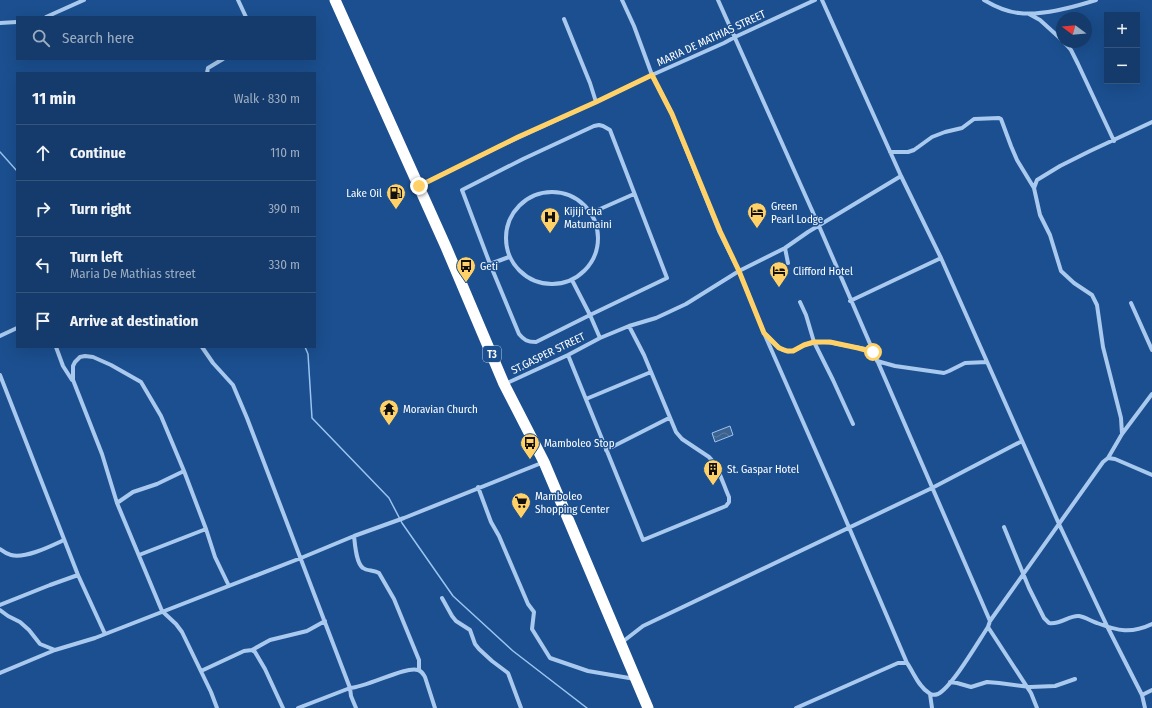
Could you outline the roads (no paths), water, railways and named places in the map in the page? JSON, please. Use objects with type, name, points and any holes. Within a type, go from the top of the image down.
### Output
[{"type":"highway","name":"T3","points":[[335,0],[446,247],[504,384],[544,462],[648,708]]},
{"type":"street","points":[[48,16],[84,0]]},
{"type":"street","points":[[238,0],[246,16]]},
{"type":"street","points":[[622,0],[634,26],[652,75],[672,114],[720,231],[739,271],[764,333],[850,528],[907,663],[912,669],[920,685],[930,694],[932,708]]},
{"type":"street","points":[[718,0],[990,621]]},
{"type":"street","name":"MARIA DE MATHIAS STREET","points":[[419,186],[518,137],[815,0]]},
{"type":"street","points":[[822,0],[1059,524],[1107,626],[1142,695],[1145,708]]},
{"type":"street","points":[[984,0],[1019,13],[1058,10],[1080,6],[1096,0]]},
{"type":"street","points":[[1029,13],[1040,20],[1056,35]]},
{"type":"street","points":[[564,19],[590,83],[596,102]]},
{"type":"street","points":[[0,23],[16,22]]},
{"type":"street","points":[[1069,48],[1114,141]]},
{"type":"street","points":[[207,72],[208,68],[221,60]]},
{"type":"street","points":[[890,152],[908,152],[914,150],[932,138],[945,132],[962,128],[974,119],[1001,119],[1017,160],[1034,188],[1040,215],[1050,235],[1061,271],[1074,283],[1092,295],[1097,305],[1103,347],[1121,418],[1122,434]]},
{"type":"street","points":[[1034,188],[1037,180],[1041,177],[1090,151],[1152,122]]},
{"type":"street","points":[[594,126],[603,126],[610,130],[667,278],[536,342],[530,342],[524,340],[519,334],[490,264],[462,190],[523,159],[594,126]]},
{"type":"street","name":"ST.GASPER STREET","points":[[504,384],[568,355],[600,338],[629,326],[656,318],[686,304],[739,271],[785,248],[818,226],[901,176]]},
{"type":"street","points":[[560,192],[572,196],[583,203],[591,212],[597,227],[598,243],[594,258],[585,271],[572,280],[562,284],[540,284],[530,280],[522,274],[514,266],[509,256],[506,244],[506,232],[509,220],[516,209],[525,200],[536,194],[560,192]]},
{"type":"street","points":[[591,212],[634,194]]},
{"type":"street","points":[[785,248],[788,263]]},
{"type":"street","points":[[490,264],[509,256]]},
{"type":"street","points":[[850,301],[940,258]]},
{"type":"street","points":[[572,280],[600,338]]},
{"type":"street","points":[[800,302],[806,315],[814,342],[853,424]]},
{"type":"street","points":[[1131,303],[1152,350]]},
{"type":"street","points":[[568,355],[643,540],[726,506],[729,502],[729,497],[712,461],[678,436],[669,418],[641,348],[629,326]]},
{"type":"street","points":[[0,336],[16,328]]},
{"type":"street","points":[[764,333],[779,348],[787,351],[793,351],[814,342],[836,342],[873,352]]},
{"type":"street","points":[[56,348],[63,366],[73,380],[102,454],[117,503],[162,612],[176,624],[182,632],[202,671],[217,708]]},
{"type":"street","points":[[203,348],[213,363],[233,385],[325,621],[356,708]]},
{"type":"street","points":[[73,380],[72,372],[76,362],[80,357],[85,356],[93,357],[111,364],[141,382],[161,416],[184,471],[215,557],[230,586]]},
{"type":"street","points":[[877,361],[894,366],[944,373],[968,362],[987,362]]},
{"type":"street","points":[[586,399],[651,372]]},
{"type":"street","points":[[0,375],[78,576],[105,634]]},
{"type":"street","points":[[930,694],[939,693],[953,680],[988,627],[990,621],[1103,462],[1108,458],[1122,434],[1152,394]]},
{"type":"street","points":[[606,450],[669,418]]},
{"type":"street","points":[[620,644],[643,626],[932,488],[1022,441]]},
{"type":"street","points":[[1108,458],[1115,459],[1152,475]]},
{"type":"street","points":[[0,673],[56,650],[95,638],[230,586],[544,462]]},
{"type":"street","points":[[117,503],[133,492],[157,484],[184,471]]},
{"type":"street","points":[[478,487],[490,522],[499,536],[528,604],[534,612],[532,629],[550,658],[588,671],[635,679]]},
{"type":"street","points":[[1004,527],[1023,576],[1044,618],[1049,623],[1056,623],[1077,616],[1117,629],[1133,631],[1152,624]]},
{"type":"street","points":[[139,555],[206,529]]},
{"type":"street","points":[[354,536],[358,559],[361,566],[378,572],[388,587],[419,660],[419,670]]},
{"type":"street","points":[[0,549],[5,554],[13,556],[25,555],[64,540]]},
{"type":"street","points":[[0,605],[50,585],[78,576]]},
{"type":"street","points":[[442,598],[456,621],[469,628],[479,649],[508,673],[521,708]]},
{"type":"street","points":[[0,610],[20,622],[29,630],[40,644],[56,650]]},
{"type":"street","points":[[202,671],[244,651],[252,650],[270,640],[307,631],[325,621]]},
{"type":"street","points":[[988,627],[1031,693],[1037,708]]},
{"type":"street","points":[[252,650],[255,652],[265,669],[283,708]]},
{"type":"street","points":[[796,708],[898,663],[907,663]]},
{"type":"street","points":[[298,708],[350,688],[361,686],[407,671],[419,670],[425,677],[435,708]]},
{"type":"street","points":[[950,682],[971,687],[988,682],[1027,687],[1056,686],[1075,679]]},
{"type":"street","points":[[1142,695],[1152,690]]},
{"type":"water","points":[[730,426],[733,435],[715,442],[712,433]]},
{"type":"waterway","points":[[0,152],[16,170]]},
{"type":"waterway","points":[[305,348],[308,354],[312,418],[389,498],[402,523],[453,596],[513,651],[587,708]]},
{"type":"place","name":"Lake Oil","points":[[396,210]]},
{"type":"place","name":"Green Pearl Lodge","points":[[757,229]]},
{"type":"place","name":"Kijiji cha Matumaini","points":[[550,234]]},
{"type":"place","name":"Geti","points":[[466,283]]},
{"type":"place","name":"Clifford Hotel","points":[[779,288]]},
{"type":"place","name":"Moravian Church","points":[[389,426]]},
{"type":"place","name":"Mamboleo Stop","points":[[530,460]]},
{"type":"place","name":"St. Gaspar Hotel","points":[[713,486]]},
{"type":"place","name":"Mamboleo Shopping Center","points":[[521,519]]}]
